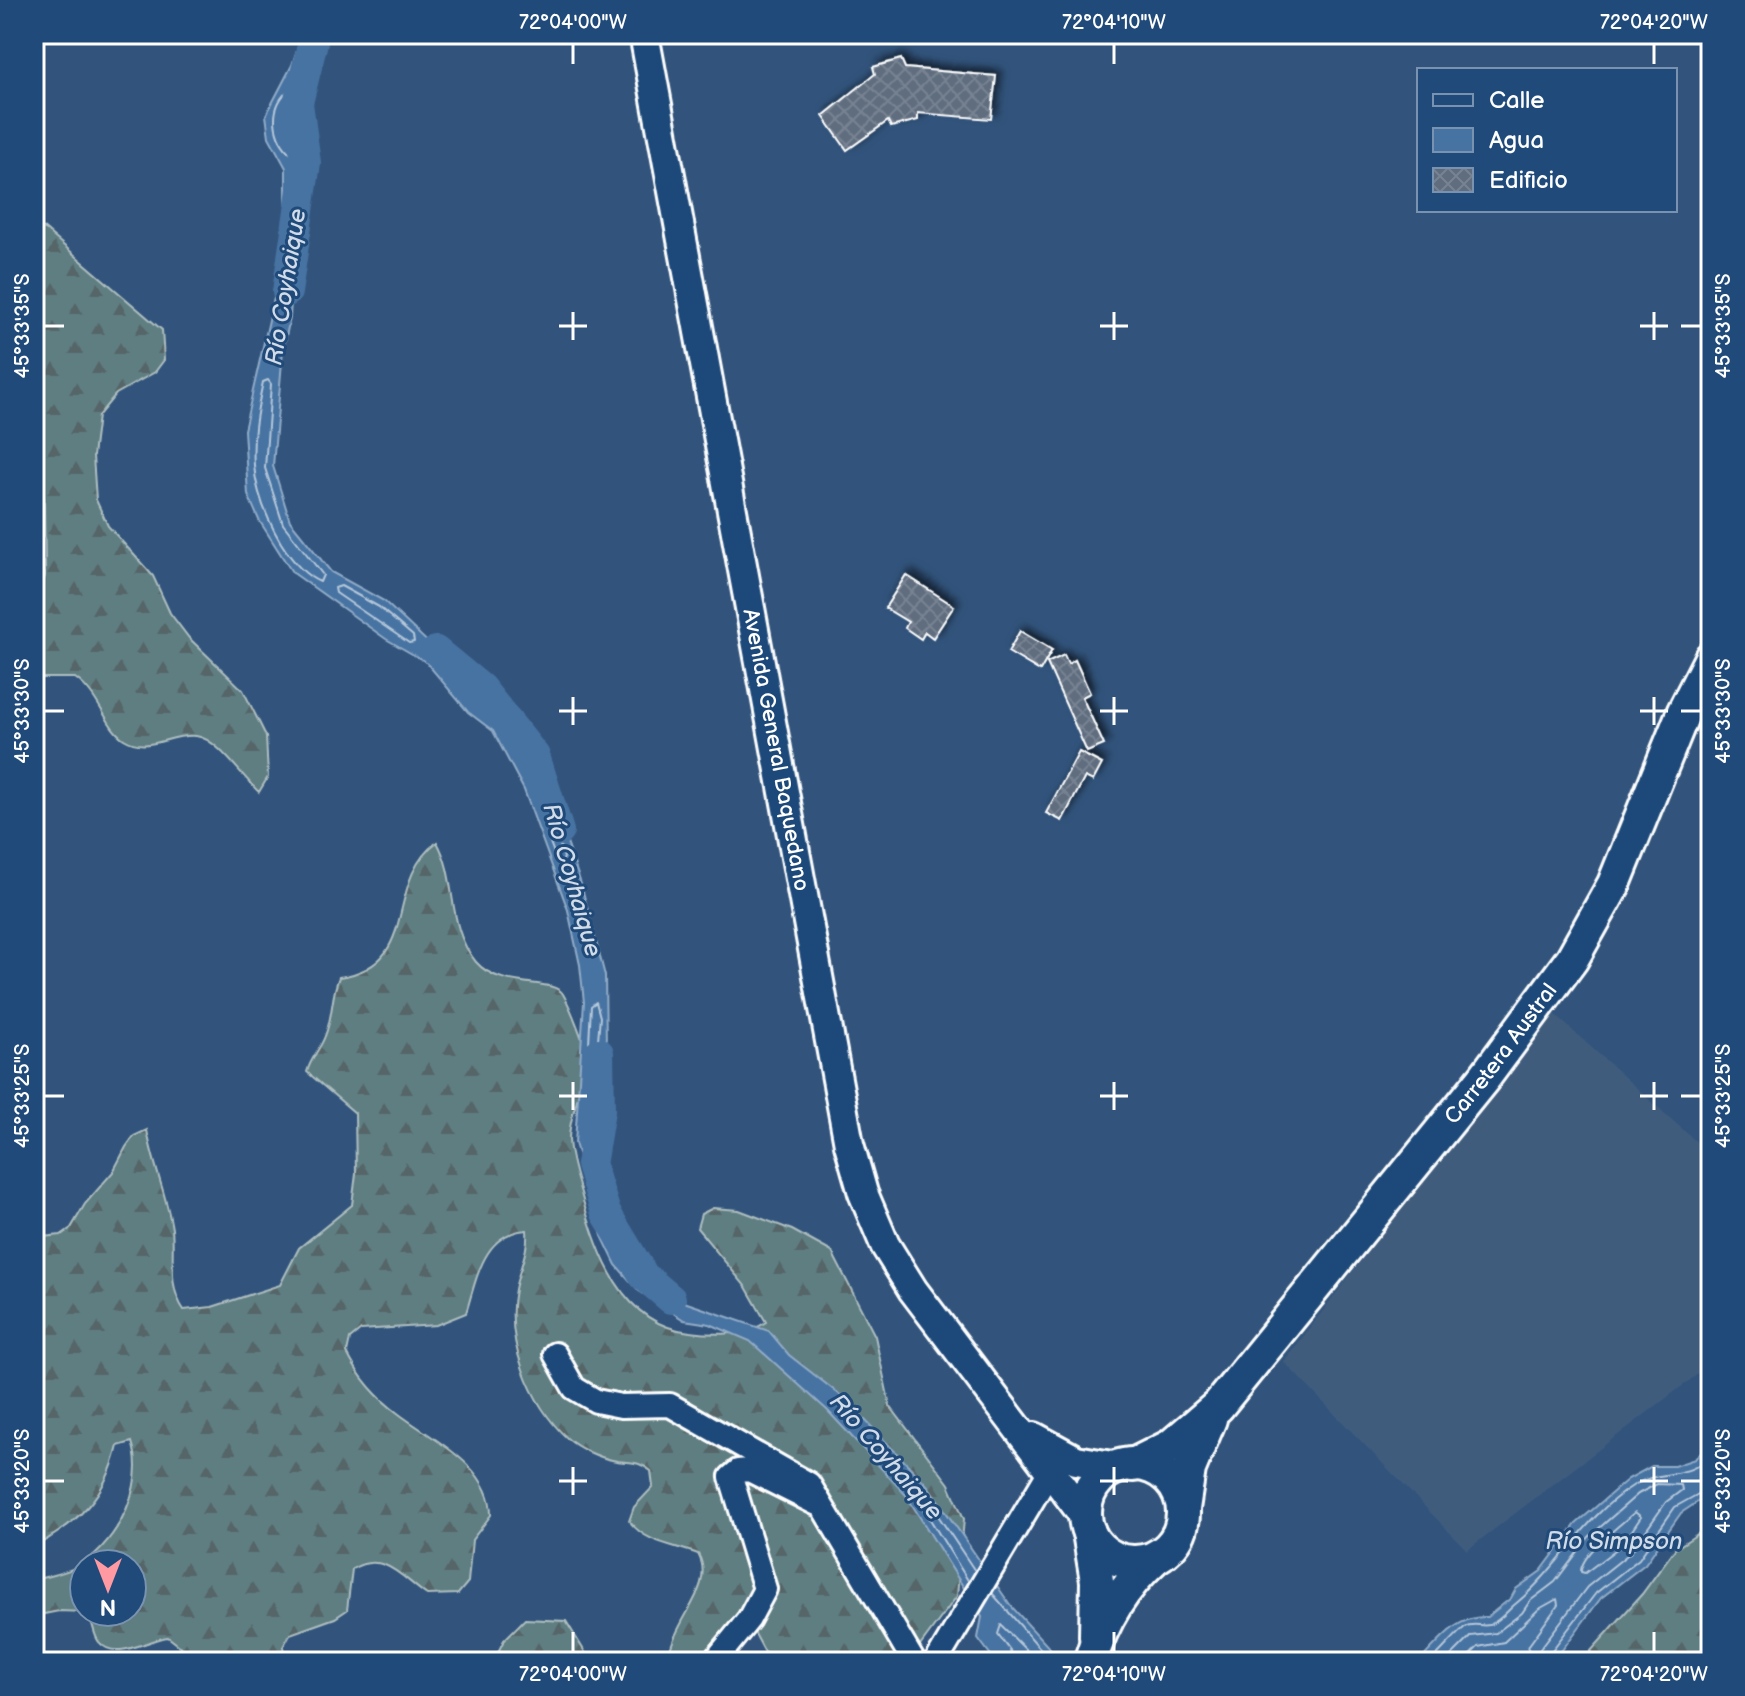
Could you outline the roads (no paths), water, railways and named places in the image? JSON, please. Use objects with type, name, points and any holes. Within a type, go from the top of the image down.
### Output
[{"type":"highway","name":"Carretera Austral","points":[[1126,1466],[1171,1446],[1218,1406],[1484,1078],[1572,959],[1614,884],[1668,747],[1711,658]]},
{"type":"highway","name":"Carretera Austral","points":[[1183,1509],[1189,1469],[1218,1406]]},
{"type":"highway","points":[[1126,1466],[1145,1466],[1167,1477],[1175,1486],[1183,1509],[1179,1533],[1126,1589],[1092,1654],[1097,1581],[1087,1524],[1093,1486],[1126,1466]]},
{"type":"highway","points":[[1087,1524],[1111,1557],[1133,1562],[1155,1558]]},
{"type":"main road","name":"Avenida General Baquedano","points":[[644,34],[849,1144],[863,1193],[885,1245],[913,1290],[1051,1469],[1087,1524]]},
{"type":"main road","name":"Avenida General Baquedano","points":[[1015,1422],[1060,1454],[1126,1466]]},
{"type":"street","points":[[555,1354],[574,1388],[596,1401],[621,1406],[670,1405],[809,1484],[914,1662]]},
{"type":"street","points":[[942,1653],[1051,1469]]},
{"type":"street","points":[[714,1662],[749,1619],[765,1589],[731,1477],[738,1471],[749,1470],[823,1506]]},
{"type":"water","points":[[302,34],[318,34],[300,83],[307,106],[308,147],[298,182],[290,318],[283,350],[273,466],[290,521],[331,572],[384,601],[505,715],[560,822],[581,884],[605,976],[606,1047],[596,1121],[610,1229],[632,1267],[684,1302],[769,1331],[789,1355],[844,1398],[928,1486],[1011,1606],[1062,1662],[996,1662],[978,1638],[982,1617],[906,1495],[827,1410],[750,1341],[710,1324],[684,1320],[639,1291],[616,1265],[602,1236],[575,1143],[584,1002],[580,965],[568,910],[524,790],[493,731],[468,712],[426,662],[386,639],[292,572],[259,520],[248,495],[244,430],[282,263],[286,206],[286,168],[269,137],[266,115],[292,65]]},
{"type":"water","name":"Río Simpson","points":[[1711,1440],[1711,1493],[1681,1513],[1645,1564],[1601,1598],[1553,1662],[1419,1662],[1458,1625],[1476,1617],[1487,1617],[1511,1598],[1516,1589],[1541,1571],[1576,1524],[1628,1479],[1652,1466],[1674,1466],[1695,1459]]},
{"type":"waterway","name":"Río Coyhaique","points":[[287,292],[306,163],[298,103],[315,34]]},
{"type":"waterway","name":"Río Coyhaique","points":[[436,651],[481,688],[535,756],[559,831]]},
{"type":"waterway","name":"Río Coyhaique","points":[[599,1053],[600,1110],[591,1165],[606,1213],[644,1276],[671,1299]]}]
